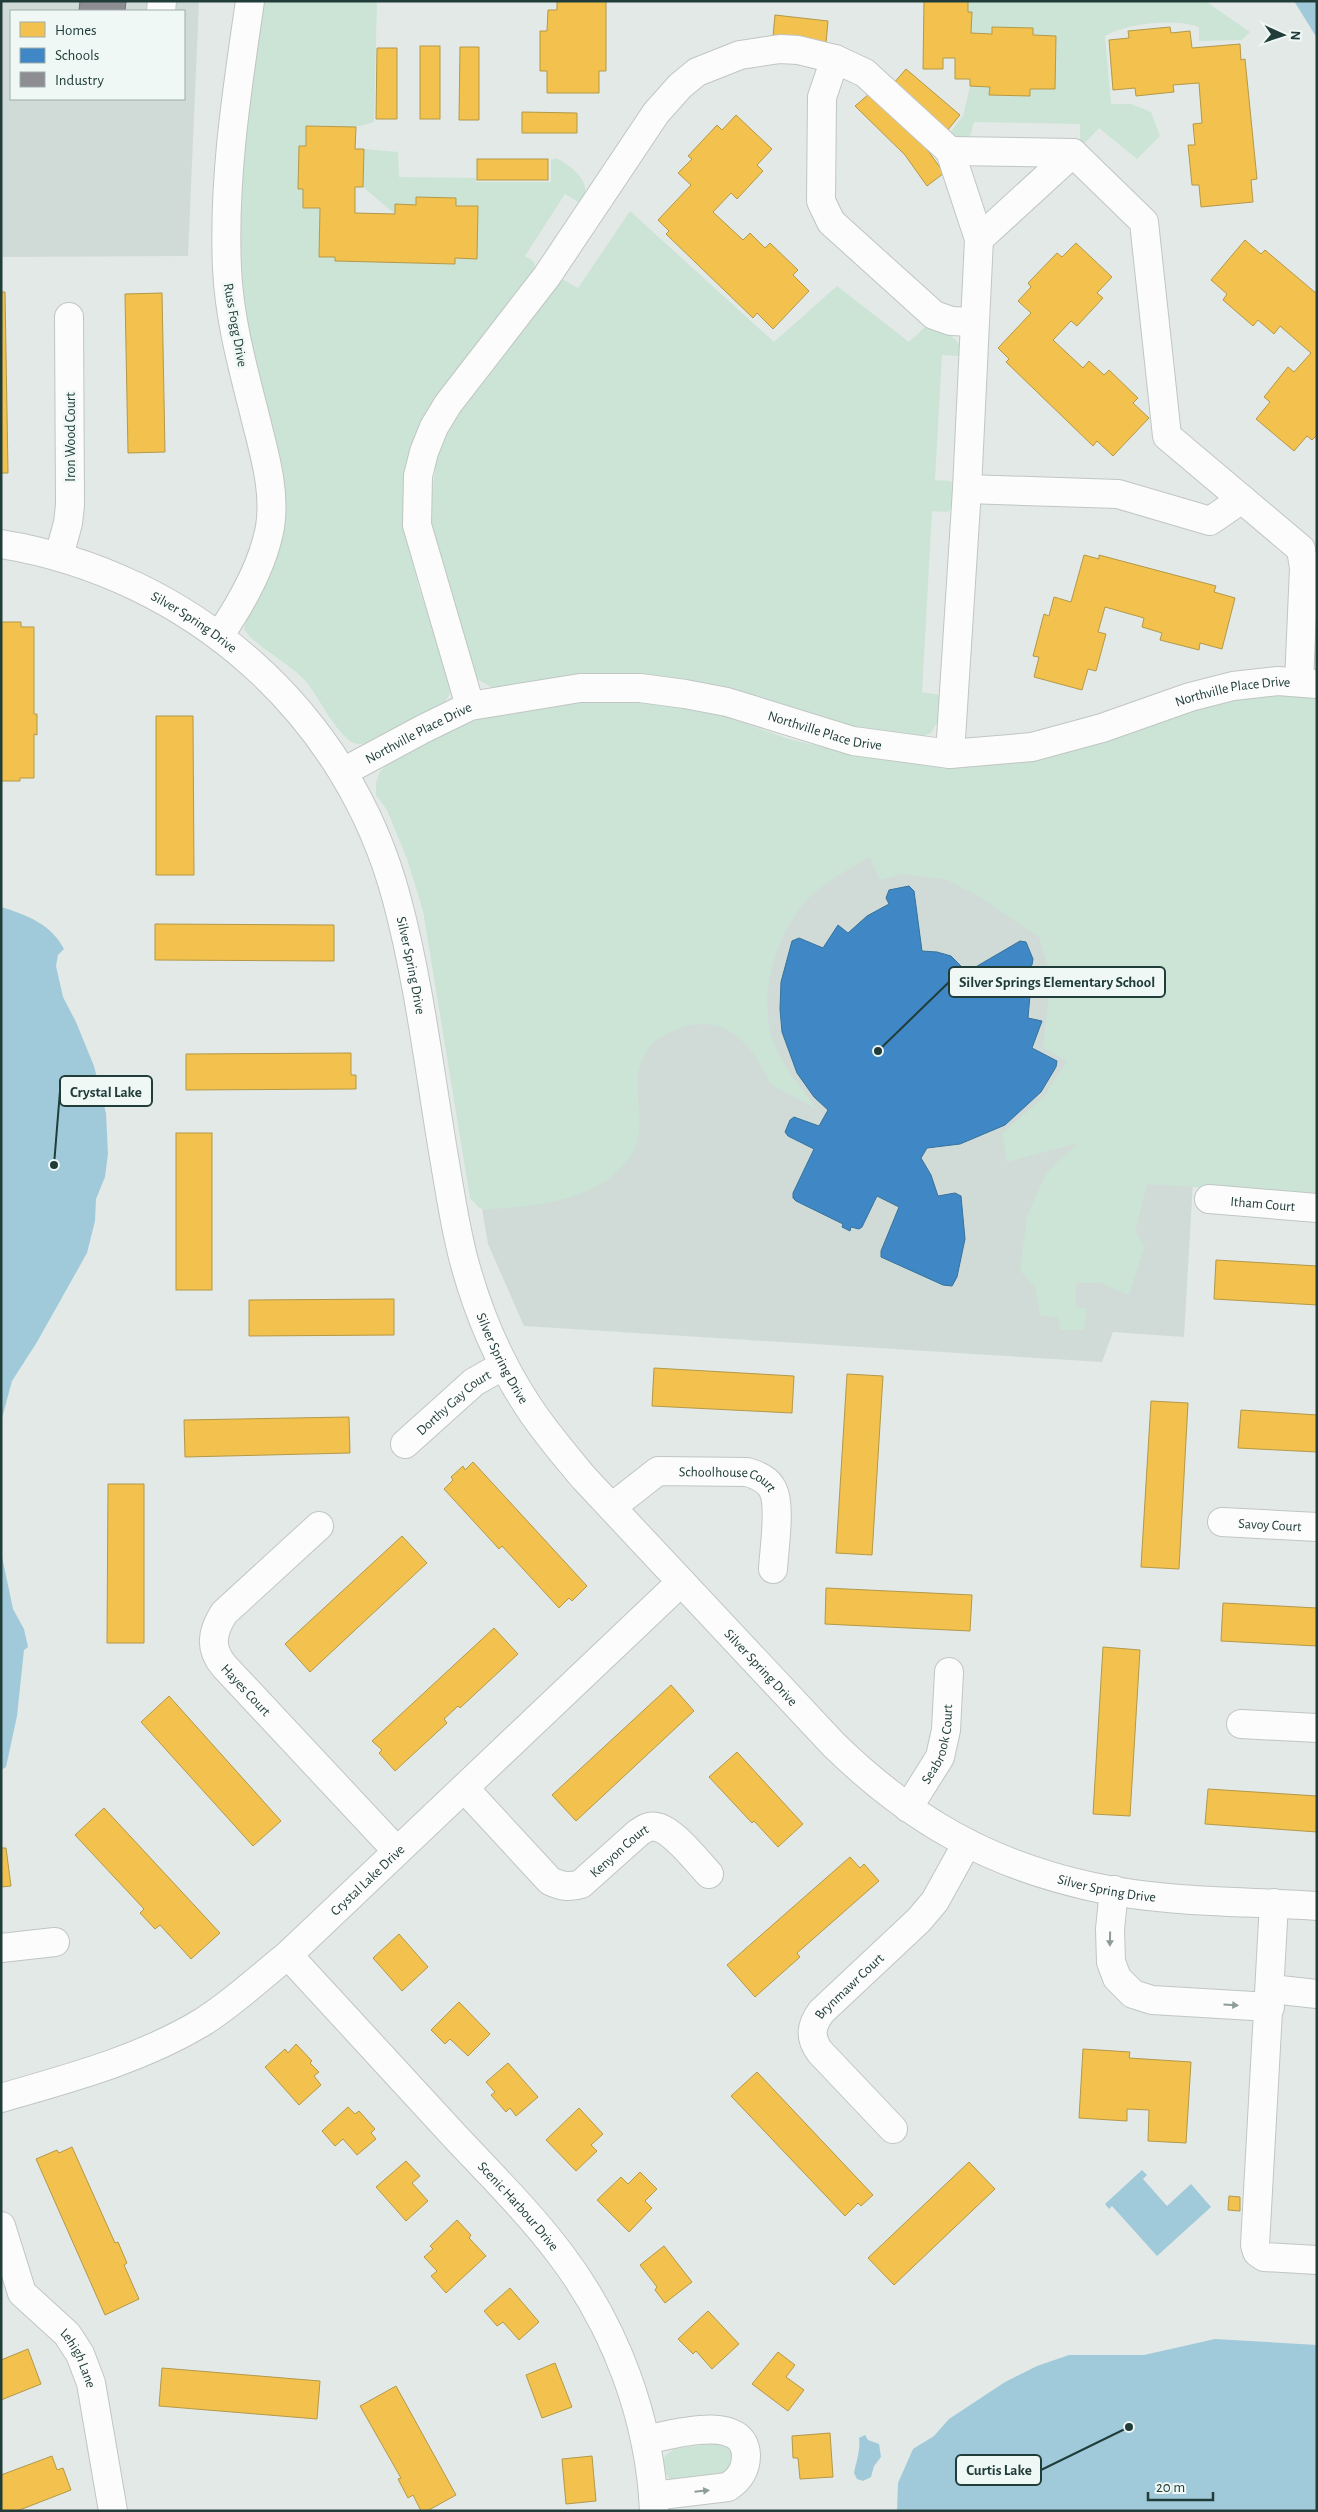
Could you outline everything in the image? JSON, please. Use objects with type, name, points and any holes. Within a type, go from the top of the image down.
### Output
[{"type":"street","name":"Russ Fogg Drive","points":[[219,636],[242,601],[263,552],[270,528],[272,505],[266,461],[238,347],[227,270],[227,176],[250,1]]},
{"type":"street","points":[[470,706],[417,525],[418,476],[424,452],[434,427],[448,404],[548,276],[656,113],[680,86],[697,72],[714,64],[760,51],[798,50],[835,59],[864,73],[950,151],[980,239],[974,322],[967,489],[950,754]]},
{"type":"street","points":[[835,59],[822,97],[821,201],[824,211],[831,222],[934,315],[951,321],[974,322]]},
{"type":"street","points":[[950,151],[1073,153],[1144,222],[1167,436],[1301,549],[1304,568],[1308,683]]},
{"type":"street","points":[[980,239],[1073,153]]},
{"type":"street","name":"Iron Wood Court","points":[[59,556],[68,523],[70,505],[69,317]]},
{"type":"street","points":[[967,489],[1118,494],[1210,521],[1242,499]]},
{"type":"street","name":"Silver Spring Drive","points":[[1,544],[59,556],[112,574],[171,604],[219,636],[253,663],[289,700],[318,735],[343,772],[374,833],[398,901],[409,950],[458,1237],[474,1295],[504,1365],[545,1432],[681,1582],[834,1745],[866,1776],[908,1808],[967,1844],[1017,1866],[1067,1880],[1114,1890],[1167,1897],[1317,1906]]},
{"type":"street","name":"Northville Place Drive","points":[[343,772],[422,728],[470,706],[580,688],[640,688],[685,694],[727,702],[853,742],[950,754],[1032,747],[1102,728],[1190,697],[1233,686],[1278,681],[1308,683]]},
{"type":"street","name":"Itham Court","points":[[1209,1199],[1317,1208]]},
{"type":"street","name":"Dorthy Gay Court","points":[[405,1444],[474,1382],[504,1365]]},
{"type":"street","name":"Schoolhouse Court","points":[[612,1507],[658,1471],[747,1472],[758,1475],[773,1490],[776,1501],[773,1569]]},
{"type":"street","name":"Savoy Court","points":[[1222,1522],[1317,1527]]},
{"type":"street","name":"Hayes Court","points":[[319,1526],[224,1613],[214,1630],[214,1648],[224,1666],[397,1851]]},
{"type":"street","name":"Crystal Lake Drive","points":[[1,2098],[114,2065],[168,2041],[202,2023],[233,2001],[288,1955],[681,1582]]},
{"type":"street","name":"Seabrook Court","points":[[908,1808],[940,1757],[946,1730],[950,1672]]},
{"type":"street","points":[[1241,1724],[1317,1728]]},
{"type":"street","name":"Kenyon Court","points":[[464,1789],[550,1881],[561,1886],[574,1887],[581,1884],[638,1833],[646,1827],[655,1826],[664,1829],[671,1835],[709,1874]]},
{"type":"street","name":"Brynmawr Court","points":[[893,2129],[820,2052],[813,2042],[812,2031],[815,2021],[822,2012],[919,1920],[935,1901],[967,1844]]},
{"type":"street","points":[[1114,1890],[1110,1929],[1111,1962],[1117,1978],[1133,1994],[1152,2000],[1270,1998],[1317,1994]]},
{"type":"street","points":[[1274,1903],[1256,2249],[1264,2257],[1317,2260]]},
{"type":"street","points":[[1,1948],[55,1942]]},
{"type":"street","name":"Scenic Harbour Drive","points":[[288,1955],[560,2254],[589,2296],[620,2358],[630,2385],[645,2440],[653,2503]]},
{"type":"street","name":"Lehigh Lane","points":[[1,2226],[22,2293],[67,2334],[80,2354],[91,2383],[113,2511]]},
{"type":"street","points":[[645,2440],[684,2432],[723,2430],[735,2434],[745,2449],[746,2462],[743,2472],[737,2481],[728,2487],[653,2503]]},
{"type":"shaded area","points":[[1,1],[199,1],[188,256],[1,257]]},
{"type":"shaded area","points":[[1291,737],[1193,1181],[1184,1337],[1113,1332],[1102,1362],[524,1326],[488,1244],[428,894]]},
{"type":"green space","points":[[264,1],[377,1],[374,122],[356,127],[307,126],[306,146],[299,146],[298,188],[303,189],[303,208],[320,208],[319,257],[335,257],[335,261],[454,264],[455,258],[477,258],[478,206],[456,206],[456,198],[416,205],[395,204],[395,214],[363,187],[364,149],[398,152],[399,177],[476,178],[476,182],[551,182],[551,160],[556,158],[575,171],[584,183],[585,190],[580,203],[565,194],[525,256],[534,262],[536,272],[441,396],[405,531],[419,588],[452,682],[449,696],[432,711],[364,744],[350,741],[330,718],[301,676],[257,643],[244,629],[249,608],[271,561],[242,283],[239,231],[243,136]]},
{"type":"green space","points":[[968,1],[1205,1],[1250,32],[1242,40],[1199,41],[1199,27],[1164,22],[1138,25],[1105,36],[1111,104],[1131,104],[1151,112],[1160,136],[1137,159],[1099,128],[1083,145],[1080,143],[1080,124],[974,122],[968,144],[951,135],[951,131],[963,116],[970,86],[990,87],[990,95],[1030,96],[1030,89],[1054,89],[1056,36],[1033,35],[1033,28],[992,27],[992,34],[971,33],[972,13],[968,12]]},
{"type":"green space","points":[[630,211],[774,342],[837,286],[909,342],[925,327],[947,334],[959,344],[962,350],[959,356],[942,355],[935,480],[950,481],[955,485],[952,508],[948,512],[932,511],[922,692],[941,695],[939,719],[931,733],[917,739],[557,678],[493,688],[477,679],[432,541],[429,514],[438,451],[456,416],[560,278],[578,288]]},
{"type":"green space","points":[[1259,696],[1315,696],[1317,1195],[1147,1184],[1135,1232],[1145,1246],[1129,1295],[1100,1283],[1076,1283],[1076,1307],[1087,1309],[1084,1330],[1061,1330],[1058,1318],[1040,1315],[1035,1287],[1020,1270],[1027,1216],[1047,1172],[1078,1143],[1007,1162],[1002,1134],[1044,1097],[1067,1061],[1043,1048],[1051,978],[1039,937],[980,897],[948,880],[902,874],[880,880],[870,857],[826,884],[804,903],[786,931],[773,963],[769,980],[768,1014],[770,1031],[777,1052],[789,1072],[817,1109],[770,1084],[755,1055],[734,1034],[721,1027],[707,1024],[692,1025],[664,1035],[648,1049],[641,1063],[638,1077],[639,1134],[635,1147],[627,1161],[613,1175],[597,1186],[580,1194],[542,1204],[484,1210],[478,1207],[470,1198],[423,911],[407,859],[387,810],[376,795],[376,782],[380,772],[388,763],[460,726],[489,716],[579,701],[649,702],[721,715],[789,739],[847,753],[933,766],[991,765],[1047,756],[1202,706],[1231,699]]},
{"type":"green space","points":[[717,2443],[727,2447],[734,2458],[731,2469],[722,2477],[679,2483],[669,2478],[662,2468],[665,2456],[674,2449]]},
{"type":"water","points":[[1294,1],[1317,1],[1317,38]]},
{"type":"water","points":[[1,907],[29,917],[45,927],[59,940],[64,949],[58,955],[56,966],[63,997],[76,1022],[94,1066],[106,1113],[108,1154],[105,1177],[96,1199],[95,1221],[87,1253],[37,1342],[12,1381],[1,1422]]},
{"type":"water","points":[[1,1552],[13,1609],[24,1629],[28,1647],[24,1650],[17,1716],[6,1767],[1,1770]]},
{"type":"water","points":[[1142,2170],[1147,2175],[1143,2179],[1167,2206],[1191,2184],[1211,2207],[1157,2256],[1112,2206],[1109,2209],[1105,2204]]},
{"type":"water","points":[[1215,2339],[1317,2345],[1317,2511],[897,2511],[898,2483],[913,2449],[934,2436],[949,2419],[1005,2382],[1037,2366],[1069,2355],[1144,2355]]},
{"type":"water","points":[[865,2435],[868,2440],[879,2444],[881,2457],[874,2466],[871,2477],[863,2481],[857,2479],[854,2473],[859,2451],[859,2438]]},
{"type":"building: Homes","points":[[557,1],[606,1],[606,71],[599,71],[599,93],[547,93],[547,71],[540,71],[540,31],[547,31],[548,10],[557,10]]},
{"type":"building: Homes","points":[[924,1],[968,1],[968,12],[972,12],[971,33],[992,34],[992,27],[1033,28],[1033,35],[1056,36],[1055,89],[1030,89],[1030,96],[989,95],[990,87],[970,86],[970,79],[955,79],[955,58],[943,58],[943,69],[923,69]]},
{"type":"building: Homes","points":[[775,15],[828,21],[826,43],[773,36]]},
{"type":"building: Homes","points":[[1170,27],[1171,33],[1190,31],[1192,48],[1240,44],[1241,60],[1245,59],[1257,179],[1251,180],[1253,202],[1201,207],[1199,185],[1192,185],[1188,145],[1195,145],[1193,124],[1202,123],[1199,83],[1173,85],[1174,92],[1136,96],[1135,88],[1113,90],[1109,40],[1129,38],[1128,31]]},
{"type":"building: Homes","points":[[420,46],[440,46],[440,119],[420,119]]},
{"type":"building: Homes","points":[[460,47],[479,47],[479,120],[459,120]]},
{"type":"building: Homes","points":[[377,48],[397,48],[397,119],[376,119]]},
{"type":"building: Homes","points":[[906,69],[960,115],[947,131],[893,84]]},
{"type":"building: Homes","points":[[869,94],[921,141],[944,173],[927,186],[905,155],[855,106]]},
{"type":"building: Homes","points":[[522,112],[577,113],[577,133],[522,133]]},
{"type":"building: Homes","points":[[736,115],[772,149],[757,165],[763,171],[737,199],[731,193],[713,212],[743,240],[750,233],[765,248],[770,243],[798,270],[793,275],[809,291],[773,329],[757,313],[753,318],[666,234],[669,231],[658,220],[691,185],[678,173],[692,159],[688,156],[717,125],[722,130]]},
{"type":"building: Homes","points":[[306,126],[356,127],[355,149],[364,149],[363,187],[355,187],[355,213],[395,214],[395,204],[416,205],[416,197],[456,198],[456,206],[478,206],[477,259],[455,258],[455,264],[335,261],[335,257],[319,257],[320,208],[303,208],[303,189],[298,189],[299,146],[306,146]]},
{"type":"building: Homes","points":[[477,159],[548,159],[548,180],[477,180]]},
{"type":"building: Homes","points":[[1245,240],[1261,254],[1265,250],[1317,294],[1317,435],[1312,440],[1307,436],[1294,451],[1256,419],[1270,402],[1264,397],[1288,367],[1294,372],[1311,353],[1280,326],[1274,334],[1258,320],[1253,326],[1223,300],[1227,294],[1211,280]]},
{"type":"building: Homes","points":[[1076,243],[1112,277],[1097,293],[1103,298],[1077,326],[1071,321],[1053,340],[1083,368],[1089,361],[1104,375],[1109,370],[1138,398],[1133,403],[1149,418],[1113,456],[1097,441],[1093,446],[1006,362],[1009,359],[998,348],[1031,313],[1018,301],[1031,287],[1028,283],[1057,253],[1062,257]]},
{"type":"building: Homes","points":[[1,292],[5,292],[8,473],[1,473]]},
{"type":"building: Homes","points":[[162,293],[165,452],[128,453],[125,294]]},
{"type":"building: Homes","points":[[1084,555],[1099,559],[1099,555],[1216,586],[1214,592],[1235,598],[1222,649],[1200,643],[1199,650],[1160,640],[1162,633],[1142,627],[1144,618],[1105,607],[1098,632],[1106,634],[1096,671],[1088,669],[1082,690],[1034,677],[1039,657],[1033,656],[1044,614],[1049,616],[1054,597],[1071,602]]},
{"type":"building: Homes","points":[[1,622],[21,622],[21,627],[34,627],[34,714],[37,714],[37,735],[34,734],[34,778],[20,778],[20,781],[1,781]]},
{"type":"building: Homes","points":[[156,716],[193,716],[194,875],[156,875]]},
{"type":"building: Homes","points":[[155,924],[334,925],[334,961],[155,960]]},
{"type":"building: Homes","points":[[351,1053],[351,1075],[356,1075],[356,1089],[186,1090],[186,1054]]},
{"type":"building: Homes","points":[[176,1133],[212,1133],[212,1290],[176,1290]]},
{"type":"building: Homes","points":[[1216,1260],[1317,1266],[1317,1305],[1214,1299]]},
{"type":"building: Homes","points":[[394,1299],[394,1335],[249,1336],[249,1300]]},
{"type":"building: Homes","points":[[654,1368],[794,1376],[792,1413],[652,1406]]},
{"type":"building: Homes","points":[[847,1374],[883,1376],[872,1555],[836,1553]]},
{"type":"building: Homes","points":[[1151,1401],[1188,1403],[1179,1569],[1141,1567]]},
{"type":"building: Homes","points":[[1241,1410],[1317,1415],[1317,1452],[1238,1448]]},
{"type":"building: Homes","points":[[349,1417],[350,1453],[185,1457],[184,1420]]},
{"type":"building: Homes","points":[[473,1462],[587,1586],[572,1601],[569,1598],[559,1608],[502,1546],[499,1549],[444,1489],[453,1480],[451,1477],[463,1466],[465,1470]]},
{"type":"building: Homes","points":[[108,1484],[144,1484],[144,1643],[107,1643]]},
{"type":"building: Homes","points":[[402,1536],[427,1563],[310,1672],[285,1644]]},
{"type":"building: Homes","points":[[826,1588],[972,1595],[970,1631],[825,1624]]},
{"type":"building: Homes","points":[[1223,1603],[1317,1608],[1317,1646],[1221,1641]]},
{"type":"building: Homes","points":[[494,1628],[518,1654],[460,1708],[458,1706],[444,1719],[447,1723],[395,1771],[379,1753],[382,1750],[372,1741]]},
{"type":"building: Homes","points":[[1103,1647],[1140,1650],[1130,1816],[1093,1814]]},
{"type":"building: Homes","points":[[671,1685],[694,1711],[576,1821],[552,1795]]},
{"type":"building: Homes","points":[[169,1696],[281,1821],[253,1846],[141,1722]]},
{"type":"building: Homes","points":[[737,1752],[803,1824],[778,1847],[754,1821],[752,1823],[709,1777]]},
{"type":"building: Homes","points":[[1208,1789],[1317,1796],[1317,1832],[1205,1824]]},
{"type":"building: Homes","points":[[104,1808],[220,1933],[191,1959],[160,1925],[155,1929],[140,1913],[144,1909],[75,1835]]},
{"type":"building: Homes","points":[[1,1848],[6,1848],[11,1886],[1,1887]]},
{"type":"building: Homes","points":[[850,1857],[860,1868],[864,1864],[879,1881],[797,1953],[800,1957],[755,1997],[727,1965]]},
{"type":"building: Homes","points":[[399,1934],[428,1967],[402,1991],[373,1958]]},
{"type":"building: Homes","points":[[459,2002],[490,2034],[468,2056],[450,2039],[445,2044],[431,2030]]},
{"type":"building: Homes","points":[[296,2044],[312,2061],[310,2063],[319,2072],[314,2076],[321,2085],[299,2105],[265,2067],[285,2049],[288,2053]]},
{"type":"building: Homes","points":[[1083,2049],[1130,2052],[1129,2058],[1191,2062],[1186,2143],[1148,2141],[1149,2110],[1127,2109],[1127,2121],[1079,2118]]},
{"type":"building: Homes","points":[[508,2063],[538,2097],[516,2116],[510,2108],[506,2112],[491,2095],[495,2092],[486,2082]]},
{"type":"building: Homes","points":[[757,2072],[873,2195],[861,2206],[858,2203],[845,2216],[731,2096]]},
{"type":"building: Homes","points":[[348,2107],[355,2114],[359,2111],[375,2129],[371,2133],[376,2139],[357,2155],[343,2139],[335,2146],[322,2131]]},
{"type":"building: Homes","points":[[579,2108],[603,2134],[591,2145],[597,2151],[576,2171],[546,2140]]},
{"type":"building: Homes","points":[[72,2147],[115,2243],[118,2242],[127,2263],[124,2265],[139,2299],[105,2315],[36,2159],[57,2150],[59,2153]]},
{"type":"building: Homes","points":[[406,2161],[420,2176],[412,2183],[428,2201],[406,2221],[376,2187]]},
{"type":"building: Homes","points":[[969,2162],[995,2189],[894,2285],[868,2258]]},
{"type":"building: Homes","points":[[640,2172],[657,2189],[645,2201],[652,2208],[629,2232],[597,2200],[621,2177],[628,2184]]},
{"type":"building: Homes","points":[[1229,2196],[1240,2197],[1240,2211],[1228,2210]]},
{"type":"building: Homes","points":[[457,2220],[471,2235],[469,2238],[486,2256],[446,2293],[431,2276],[437,2271],[424,2257],[433,2249],[430,2246]]},
{"type":"building: Homes","points":[[664,2246],[692,2282],[665,2303],[655,2290],[657,2287],[640,2265]]},
{"type":"building: Homes","points":[[510,2288],[539,2322],[519,2340],[503,2322],[497,2326],[484,2311]]},
{"type":"building: Homes","points":[[708,2311],[739,2344],[712,2369],[696,2351],[693,2354],[678,2339]]},
{"type":"building: Homes","points":[[28,2349],[41,2384],[1,2400],[1,2360]]},
{"type":"building: Homes","points":[[778,2352],[795,2365],[786,2377],[804,2390],[788,2411],[752,2384]]},
{"type":"building: Homes","points":[[555,2363],[572,2407],[542,2418],[526,2375]]},
{"type":"building: Homes","points":[[162,2368],[320,2381],[317,2419],[159,2406]]},
{"type":"building: Homes","points":[[396,2386],[456,2495],[427,2511],[421,2511],[413,2495],[408,2498],[398,2479],[401,2478],[360,2406]]},
{"type":"building: Homes","points":[[830,2433],[833,2477],[800,2479],[798,2458],[793,2458],[792,2436]]},
{"type":"building: Homes","points":[[52,2456],[57,2470],[63,2468],[71,2490],[17,2511],[1,2511],[1,2475]]},
{"type":"building: Homes","points":[[592,2456],[596,2501],[566,2504],[562,2459]]},
{"type":"building: Schools","points":[[909,886],[914,891],[922,951],[937,952],[951,956],[967,972],[1020,941],[1026,942],[1033,959],[1032,965],[1025,969],[1030,995],[1028,1018],[1042,1021],[1032,1048],[1057,1061],[1056,1067],[1041,1092],[1005,1125],[960,1144],[927,1148],[921,1158],[931,1175],[938,1196],[955,1193],[961,1196],[965,1239],[957,1277],[952,1286],[943,1285],[881,1257],[881,1251],[899,1207],[877,1196],[862,1227],[859,1229],[851,1227],[850,1231],[842,1227],[843,1224],[796,1201],[793,1198],[793,1193],[814,1149],[788,1136],[785,1132],[790,1120],[794,1117],[819,1126],[828,1110],[814,1097],[797,1073],[782,1032],[780,1009],[781,982],[792,941],[799,938],[823,948],[838,925],[848,933],[867,916],[889,904],[886,898],[889,890]]},
{"type":"building: Industry","points":[[80,1],[126,1],[125,10],[79,10]]},
{"type":"place","name":"Silver Springs Elementary School","points":[[878,1051]]},
{"type":"place","name":"Crystal Lake","points":[[54,1165]]},
{"type":"place","name":"Curtis Lake","points":[[1129,2427]]}]
